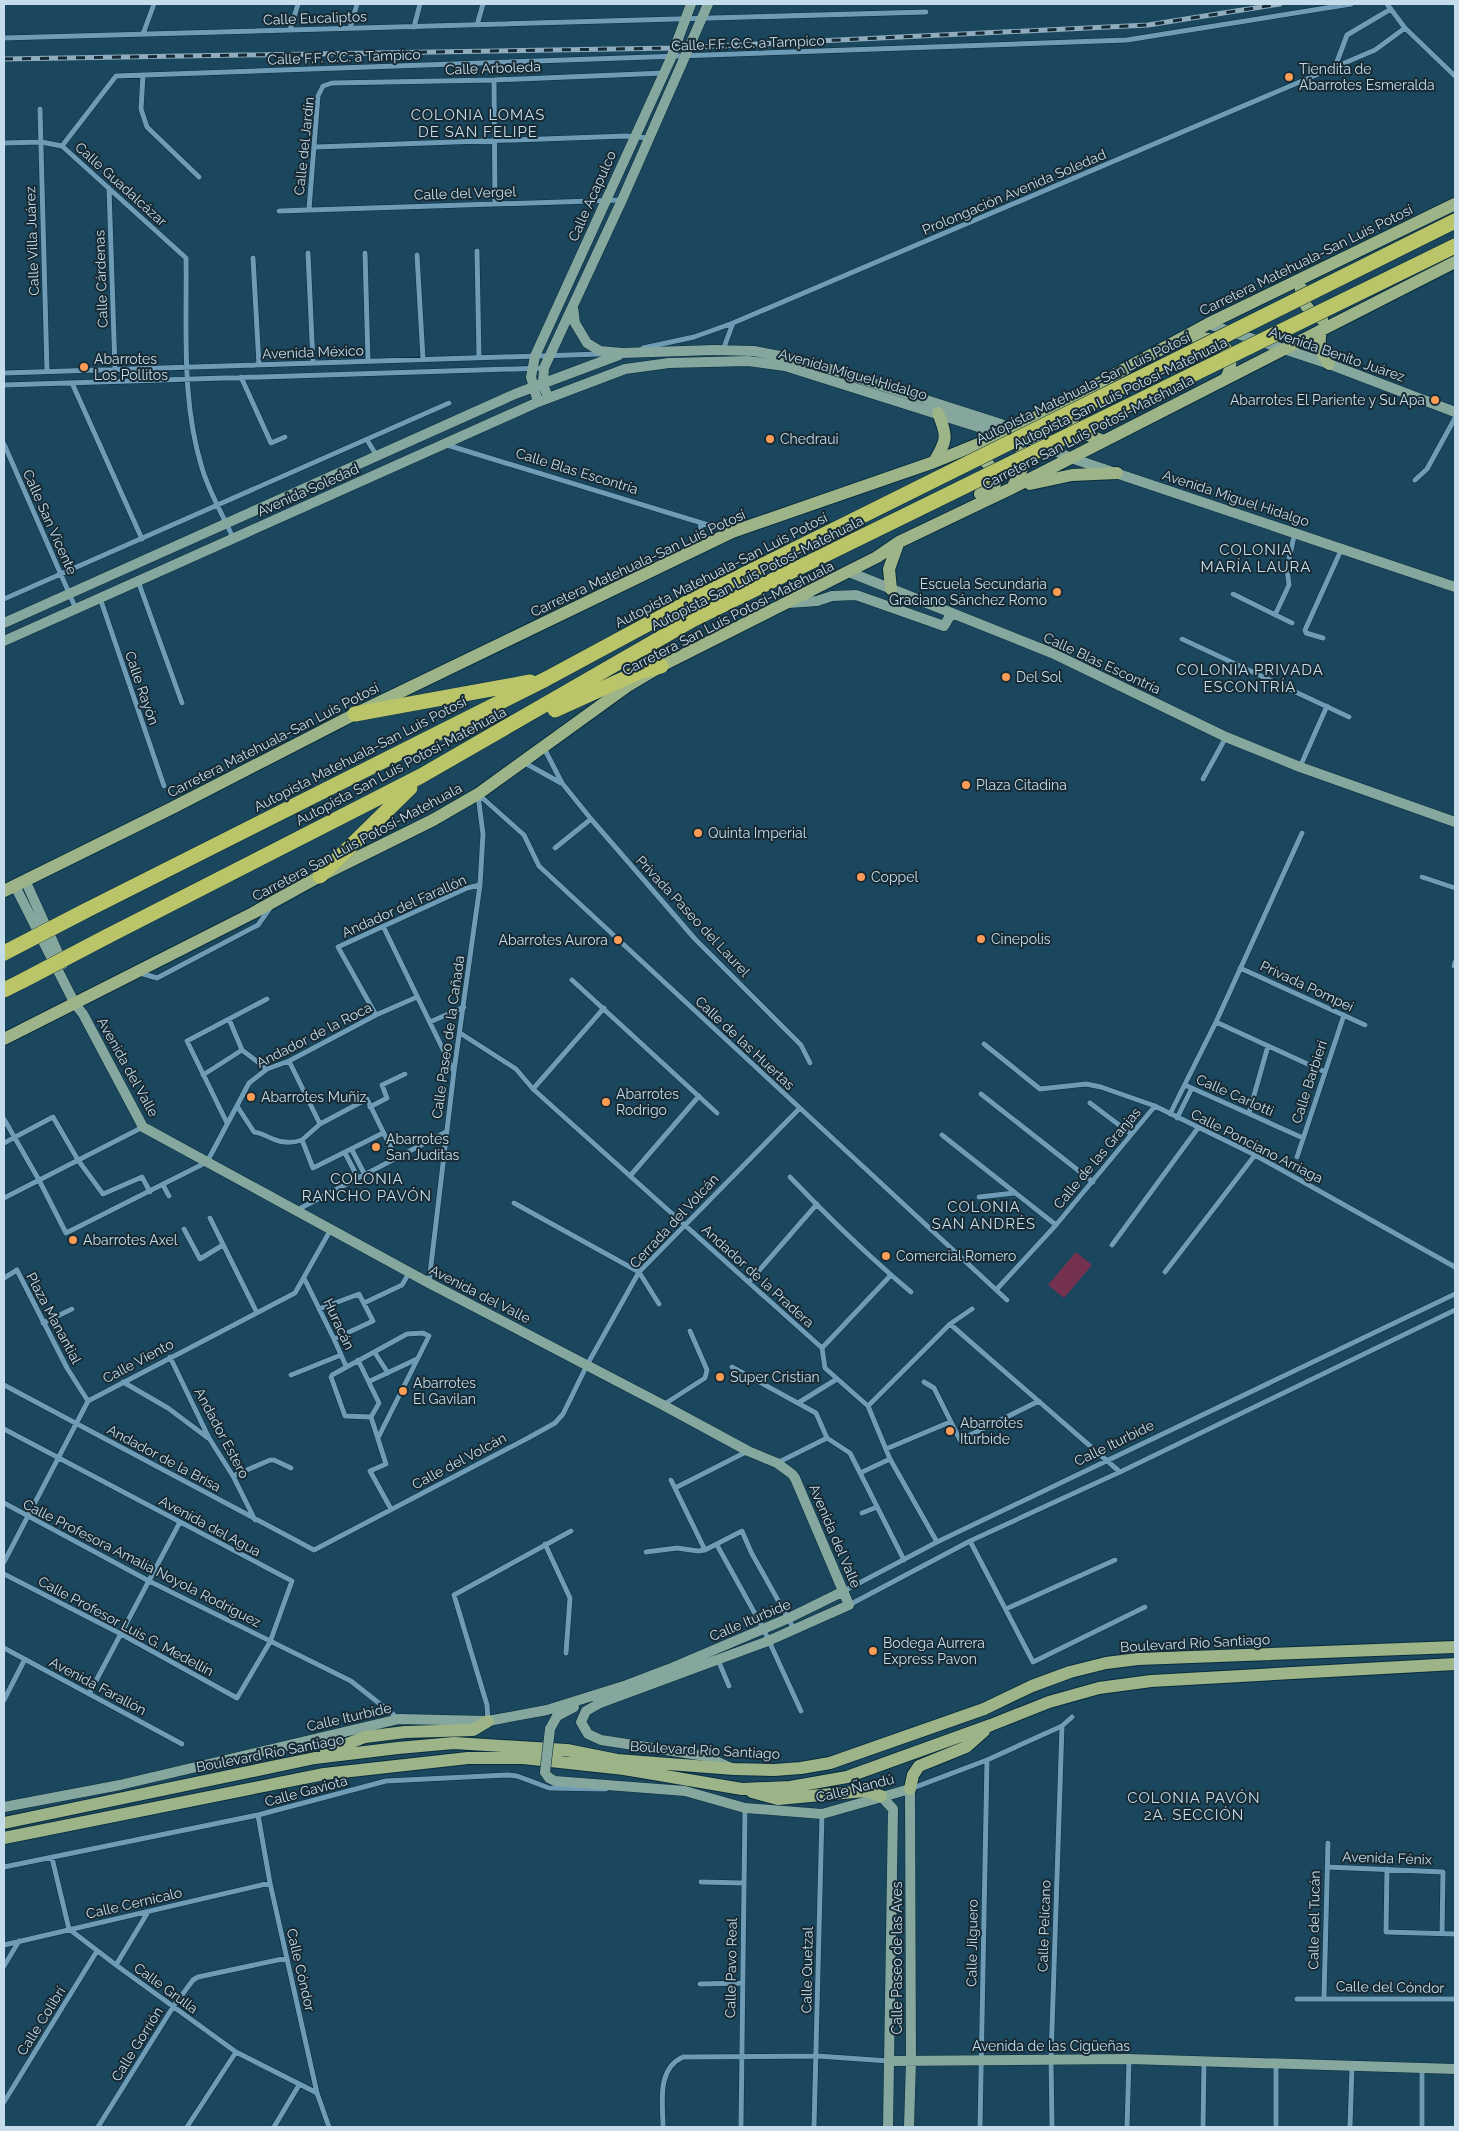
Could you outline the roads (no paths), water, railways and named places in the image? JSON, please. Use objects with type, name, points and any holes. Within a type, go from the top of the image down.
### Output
[{"type":"highway","name":"Autopista Matehuala-San Luis Potosí","points":[[4,953],[546,679],[685,604],[1455,221]]},
{"type":"highway","name":"Autopista San Luis Potosí-Matehuala","points":[[4,990],[421,776],[692,620],[1455,246]]},
{"type":"highway","points":[[472,748],[639,672],[661,666]]},
{"type":"highway","points":[[355,714],[546,679]]},
{"type":"highway","points":[[320,876],[421,776]]},
{"type":"main road","name":"Carretera Matehuala-San Luis Potosí","points":[[15,886],[355,714],[732,532],[934,462],[1010,432],[1208,324],[1455,204]]},
{"type":"main road","name":"Carretera San Luis Potosí-Matehuala","points":[[4,1039],[79,1006],[137,972],[320,876],[433,820],[478,794],[629,685],[661,666],[878,557],[899,542],[1012,488],[1455,262]]},
{"type":"main road","points":[[1303,278],[1301,293],[1306,307],[1317,317],[1334,323]]},
{"type":"main road","points":[[1321,330],[1320,350],[1329,364]]},
{"type":"main road","points":[[1186,336],[1216,340],[1225,346],[1231,364],[1230,372],[1226,378]]},
{"type":"main road","points":[[1070,399],[1068,409],[1073,425],[1079,432],[1104,441]]},
{"type":"main road","points":[[934,462],[944,445],[946,437],[938,414]]},
{"type":"main road","points":[[1030,440],[1027,430],[1032,420]]},
{"type":"main road","points":[[1010,432],[1024,453],[1024,467],[1012,488]]},
{"type":"main road","points":[[926,529],[960,504],[995,486],[996,480],[993,469],[985,460],[975,456],[956,453]]},
{"type":"main road","points":[[1012,488],[1072,475],[1117,473]]},
{"type":"main road","points":[[891,589],[889,570],[899,542]]},
{"type":"main road","name":"Boulevard Río Santiago","points":[[4,1823],[315,1758],[454,1743],[567,1750],[617,1760],[734,1769],[774,1770],[830,1763],[984,1709],[1032,1686],[1070,1672],[1106,1664],[1138,1659],[1455,1647]]},
{"type":"main road","name":"Boulevard Río Santiago","points":[[4,1838],[324,1774],[468,1758],[523,1758],[614,1768],[742,1789],[790,1787],[847,1777],[1049,1702],[1099,1688],[1151,1681],[1455,1664]]},
{"type":"main road","points":[[910,1789],[913,1774],[919,1766],[966,1747],[991,1725],[984,1709]]},
{"type":"main road","points":[[315,1758],[323,1752],[365,1737],[405,1732],[473,1730],[488,1721]]},
{"type":"main road","points":[[742,1789],[778,1799],[865,1790],[881,1796]]},
{"type":"street","points":[[143,34],[154,4]]},
{"type":"street","points":[[290,30],[298,4]]},
{"type":"street","points":[[350,28],[357,4]]},
{"type":"street","points":[[414,26],[420,4]]},
{"type":"street","points":[[477,25],[483,4]]},
{"type":"street","name":"Calle Acapulco","points":[[543,400],[533,387],[531,377],[535,356],[664,73],[691,4]]},
{"type":"street","name":"Calle Acapulco","points":[[543,400],[544,368],[549,356],[622,200],[708,4]]},
{"type":"street","name":"Calle F.F. C.C. a Tampico","points":[[62,146],[116,76],[670,58],[1127,40],[1351,4]]},
{"type":"street","points":[[1335,67],[1347,35],[1389,6],[1405,28],[1455,76]]},
{"type":"street","name":"Calle Eucaliptos","points":[[4,38],[926,12]]},
{"type":"street","name":"Prolongación Avenida Soledad","points":[[622,353],[694,337],[733,323],[1375,50],[1405,28]]},
{"type":"street","name":"Calle Arboleda","points":[[323,86],[332,83],[494,80],[664,73]]},
{"type":"street","points":[[143,75],[141,109],[147,127],[199,176]]},
{"type":"street","points":[[494,80],[495,203]]},
{"type":"street","name":"Calle del Jardín","points":[[310,209],[316,147],[318,96],[323,86]]},
{"type":"street","name":"Calle Villa Juárez","points":[[40,109],[47,372]]},
{"type":"street","points":[[316,147],[495,140],[649,138]]},
{"type":"street","name":"Calle Guadalcázar","points":[[4,143],[41,142],[62,146],[186,258],[187,367]]},
{"type":"street","name":"Calle Cárdenas","points":[[109,188],[115,369]]},
{"type":"street","name":"Calle del Vergel","points":[[279,210],[622,200]]},
{"type":"street","points":[[477,251],[479,357]]},
{"type":"street","points":[[308,253],[314,363]]},
{"type":"street","points":[[365,253],[368,361]]},
{"type":"street","points":[[417,255],[423,359]]},
{"type":"street","points":[[253,258],[259,365]]},
{"type":"street","points":[[573,307],[575,323],[587,343],[600,351],[622,353]]},
{"type":"street","points":[[723,350],[733,323]]},
{"type":"street","name":"Avenida Benito Juárez","points":[[1208,324],[1329,364],[1455,412]]},
{"type":"street","name":"Avenida Miguel Hidalgo","points":[[622,353],[754,351],[817,365],[1001,424],[1010,432]]},
{"type":"street","name":"Avenida México","points":[[4,373],[622,353]]},
{"type":"street","name":"Avenida Soledad","points":[[4,623],[533,387],[622,353]]},
{"type":"street","name":"Avenida Miguel Hidalgo","points":[[625,369],[669,363],[723,360],[785,366],[991,431],[1010,432],[1071,458],[1455,587]]},
{"type":"street","points":[[187,367],[188,404],[195,445],[208,485],[234,538]]},
{"type":"street","name":"Avenida México","points":[[4,385],[544,368]]},
{"type":"street","name":"Avenida Soledad","points":[[4,641],[543,400],[625,369]]},
{"type":"street","points":[[241,377],[271,444],[285,437]]},
{"type":"street","points":[[72,383],[142,539]]},
{"type":"street","points":[[4,600],[449,404]]},
{"type":"street","points":[[1416,480],[1427,469],[1455,418]]},
{"type":"street","points":[[367,440],[377,456]]},
{"type":"street","name":"Calle San Vicente","points":[[4,444],[76,609]]},
{"type":"street","name":"Calle Blas Escontría","points":[[446,445],[732,532]]},
{"type":"street","points":[[700,523],[704,546]]},
{"type":"street","points":[[1275,615],[1289,585],[1287,568],[1295,532]]},
{"type":"street","points":[[1323,638],[1306,633],[1305,630],[1342,548]]},
{"type":"street","name":"Calle Blas Escontría","points":[[849,572],[1052,653],[1226,737],[1300,767],[1455,822]]},
{"type":"street","points":[[138,581],[182,703]]},
{"type":"street","points":[[1233,594],[1292,623]]},
{"type":"street","points":[[788,603],[818,601],[832,596],[856,595],[944,626],[951,614]]},
{"type":"street","name":"Calle Rayón","points":[[100,598],[164,786]]},
{"type":"street","points":[[1182,639],[1349,717]]},
{"type":"street","points":[[1300,767],[1327,706]]},
{"type":"street","points":[[1203,779],[1226,737]]},
{"type":"street","name":"Privada Paseo del Laurel","points":[[543,747],[562,783],[590,819],[695,939],[801,1045],[810,1063]]},
{"type":"street","name":"Privada Paseo del Laurel","points":[[523,762],[562,783]]},
{"type":"street","name":"Calle Paseo de la Cañada","points":[[429,1283],[446,1132],[480,885],[484,834],[478,794]]},
{"type":"street","name":"Calle de las Huertas","points":[[478,794],[524,835],[539,866],[1007,1300]]},
{"type":"street","points":[[555,848],[590,819]]},
{"type":"street","points":[[1170,1114],[1216,1022],[1302,833]]},
{"type":"street","points":[[1422,877],[1455,888]]},
{"type":"street","name":"Andador del Farallón","points":[[376,1015],[338,948],[467,888],[480,885]]},
{"type":"street","name":"Avenida del Valle","points":[[15,886],[143,1126],[429,1283],[587,1364],[748,1451],[777,1463],[795,1478],[849,1605]]},
{"type":"street","points":[[383,926],[454,1070]]},
{"type":"street","name":"Privada Pompei","points":[[1240,968],[1365,1025]]},
{"type":"street","points":[[572,980],[717,1112]]},
{"type":"street","name":"Andador de la Roca","points":[[207,1162],[249,1083],[267,1069],[289,1061],[376,1015],[417,997]]},
{"type":"street","points":[[227,1122],[187,1041],[267,999]]},
{"type":"street","points":[[430,1022],[464,1007]]},
{"type":"street","points":[[533,1089],[604,1008]]},
{"type":"street","name":"Calle Barbieri","points":[[1297,1156],[1344,1015]]},
{"type":"street","points":[[229,1019],[242,1050],[267,1069]]},
{"type":"street","points":[[1216,1022],[1325,1072]]},
{"type":"street","name":"Andador de la Pradera","points":[[460,1033],[516,1069],[533,1089],[822,1348]]},
{"type":"street","name":"Calle Ponciano Arriaga","points":[[984,1044],[1036,1088],[1043,1090],[1086,1084],[1101,1087],[1155,1106],[1255,1155],[1455,1267]]},
{"type":"street","points":[[1249,1113],[1268,1046]]},
{"type":"street","points":[[203,1075],[242,1050]]},
{"type":"street","points":[[289,1061],[320,1124]]},
{"type":"street","points":[[370,1107],[387,1098],[382,1086],[405,1074]]},
{"type":"street","name":"Calle Carlotti","points":[[1185,1085],[1303,1138]]},
{"type":"street","points":[[1177,1118],[1192,1088]]},
{"type":"street","points":[[981,1094],[1093,1182]]},
{"type":"street","points":[[630,1176],[699,1096]]},
{"type":"street","points":[[236,1106],[254,1132],[264,1133],[273,1140],[292,1143],[302,1140],[320,1124],[367,1099],[396,1158]]},
{"type":"street","points":[[1090,1103],[1131,1134]]},
{"type":"street","name":"Calle de las Granjas","points":[[996,1290],[1056,1225],[1155,1106]]},
{"type":"street","name":"Cerrada del Volcán","points":[[587,1364],[639,1272],[799,1108]]},
{"type":"street","points":[[4,1143],[53,1117],[78,1160],[103,1194],[142,1177],[150,1192]]},
{"type":"street","points":[[4,1119],[39,1180],[66,1233],[207,1162]]},
{"type":"street","points":[[4,1198],[143,1126]]},
{"type":"street","points":[[1112,1245],[1198,1128]]},
{"type":"street","points":[[297,1210],[446,1132]]},
{"type":"street","points":[[302,1140],[313,1168],[383,1133]]},
{"type":"street","points":[[942,1135],[1056,1225]]},
{"type":"street","points":[[352,1150],[364,1175]]},
{"type":"street","points":[[345,1153],[358,1178]]},
{"type":"street","points":[[1165,1272],[1255,1155]]},
{"type":"street","points":[[790,1177],[891,1275],[912,1292]]},
{"type":"street","points":[[163,1185],[168,1196]]},
{"type":"street","points":[[978,1197],[1014,1193]]},
{"type":"street","points":[[514,1203],[639,1272],[659,1304]]},
{"type":"street","points":[[749,1282],[816,1204]]},
{"type":"street","points":[[210,1218],[257,1313]]},
{"type":"street","points":[[184,1229],[200,1259],[223,1245]]},
{"type":"street","name":"Calle Viento","points":[[88,1401],[296,1293],[331,1229]]},
{"type":"street","name":"Plaza Manantial","points":[[4,1278],[16,1270],[67,1368],[88,1401]]},
{"type":"street","points":[[364,1303],[402,1285],[410,1272]]},
{"type":"street","points":[[891,1275],[822,1348],[825,1368],[868,1406],[890,1459],[937,1542]]},
{"type":"street","name":"Huracán","points":[[304,1278],[346,1366],[331,1377],[345,1416],[371,1417]]},
{"type":"street","points":[[319,1309],[359,1294],[373,1321],[334,1339]]},
{"type":"street","name":"Calle Iturbide","points":[[716,1655],[763,1628],[844,1592],[937,1542],[1455,1294]]},
{"type":"street","points":[[43,1322],[72,1309]]},
{"type":"street","points":[[868,1406],[950,1324],[972,1309]]},
{"type":"street","name":"Calle Iturbide","points":[[734,1769],[705,1756],[610,1742],[594,1737],[585,1730],[581,1722],[586,1712],[599,1699],[627,1686],[716,1655],[768,1641],[849,1605],[970,1541],[1120,1472],[1455,1310]]},
{"type":"street","points":[[950,1324],[1120,1472]]},
{"type":"street","points":[[663,1405],[705,1378],[707,1374],[690,1331]]},
{"type":"street","points":[[346,1366],[375,1353],[407,1334],[423,1332],[429,1336],[378,1438]]},
{"type":"street","points":[[375,1353],[388,1373]]},
{"type":"street","points":[[292,1375],[341,1355]]},
{"type":"street","name":"Andador Estero","points":[[170,1357],[209,1438],[233,1476],[255,1520]]},
{"type":"street","points":[[370,1381],[417,1359]]},
{"type":"street","points":[[358,1360],[370,1381],[379,1403],[371,1417],[386,1464],[370,1471],[391,1509]]},
{"type":"street","name":"Calle del Volcán","points":[[314,1550],[555,1423],[563,1414],[587,1364]]},
{"type":"street","points":[[732,1367],[816,1413],[827,1438],[850,1454],[904,1560]]},
{"type":"street","points":[[798,1403],[838,1379]]},
{"type":"street","points":[[123,1382],[168,1408],[209,1438]]},
{"type":"street","points":[[924,1382],[934,1388],[960,1440],[1039,1401]]},
{"type":"street","name":"Andador de la Brisa","points":[[4,1385],[314,1550]]},
{"type":"street","points":[[4,1562],[88,1401]]},
{"type":"street","points":[[886,1449],[950,1422]]},
{"type":"street","name":"Avenida del Agua","points":[[4,1429],[292,1581],[270,1642],[237,1698]]},
{"type":"street","points":[[777,1463],[827,1438]]},
{"type":"street","points":[[675,1488],[748,1451]]},
{"type":"street","points":[[860,1473],[890,1459]]},
{"type":"street","points":[[233,1476],[270,1460],[291,1468]]},
{"type":"street","points":[[671,1480],[705,1550]]},
{"type":"street","name":"Calle Profesora Amalia Noyola Rodríguez","points":[[4,1503],[149,1581],[351,1681],[399,1719]]},
{"type":"street","points":[[862,1513],[877,1507]]},
{"type":"street","points":[[89,1694],[180,1522]]},
{"type":"street","points":[[488,1721],[487,1705],[454,1595],[571,1531]]},
{"type":"street","points":[[646,1552],[677,1548],[705,1550],[742,1531],[751,1552],[794,1629]]},
{"type":"street","points":[[970,1541],[1033,1662],[1145,1607]]},
{"type":"street","points":[[545,1544],[570,1598],[566,1653]]},
{"type":"street","points":[[717,1545],[763,1628],[801,1711]]},
{"type":"street","points":[[1006,1609],[1115,1560]]},
{"type":"street","name":"Calle Profesor Luis G. Medellín","points":[[4,1574],[121,1634],[237,1698]]},
{"type":"street","name":"Avenida Farallón","points":[[4,1648],[182,1744]]},
{"type":"street","points":[[716,1655],[729,1686]]},
{"type":"street","points":[[4,1700],[25,1659]]},
{"type":"street","name":"Calle Iturbide","points":[[4,1807],[120,1785],[399,1719],[488,1721],[547,1710],[585,1699],[599,1699]]},
{"type":"street","name":"Calle Ñandú","points":[[585,1699],[557,1716],[550,1728],[545,1772],[549,1778],[555,1781],[685,1791],[745,1808],[822,1814],[910,1789],[987,1760],[1062,1726],[1072,1716]]},
{"type":"street","name":"Calle Pelícano","points":[[1052,2127],[1051,2059],[1062,1726]]},
{"type":"street","name":"Calle Jilguero","points":[[980,2127],[987,1760]]},
{"type":"street","name":"Calle Gaviota","points":[[4,1867],[258,1815],[386,1781],[508,1775],[517,1776],[549,1788],[598,1790],[614,1785]]},
{"type":"street","name":"Calle Paseo de las Aves","points":[[909,2127],[911,2061],[910,1789]]},
{"type":"street","name":"Calle Paseo de las Aves","points":[[881,1796],[893,1809],[888,2127]]},
{"type":"street","name":"Calle Pavo Real","points":[[741,2127],[745,1808]]},
{"type":"street","name":"Calle Quetzal","points":[[814,2127],[822,1814]]},
{"type":"street","name":"Calle Cóndor","points":[[258,1815],[270,1883],[317,2093],[329,2127]]},
{"type":"street","name":"Calle del Tucán","points":[[1324,1997],[1328,1843]]},
{"type":"street","points":[[52,1858],[69,1929]]},
{"type":"street","name":"Avenida Fénix","points":[[1327,1867],[1443,1872],[1442,1934]]},
{"type":"street","points":[[1387,1870],[1386,1932],[1455,1934]]},
{"type":"street","points":[[701,1882],[743,1883]]},
{"type":"street","name":"Calle Cernícalo","points":[[4,1945],[270,1883]]},
{"type":"street","points":[[116,1966],[148,1912]]},
{"type":"street","name":"Calle Grulla","points":[[69,1929],[116,1966],[236,2052],[317,2093]]},
{"type":"street","points":[[4,1966],[19,1941]]},
{"type":"street","name":"Calle Colibrí","points":[[4,2102],[97,1951]]},
{"type":"street","name":"Calle Gorrión","points":[[98,2127],[173,2007],[198,1977],[287,1958]]},
{"type":"street","points":[[700,1984],[742,1983]]},
{"type":"street","name":"Calle del Cóndor","points":[[1297,1999],[1324,1997],[1455,1999]]},
{"type":"street","points":[[187,2127],[236,2052]]},
{"type":"street","name":"Avenida de las Cigüeñas","points":[[663,2127],[662,2084],[671,2066],[683,2057],[817,2056],[890,2061],[1129,2059],[1455,2069]]},
{"type":"street","points":[[1127,2127],[1129,2059]]},
{"type":"street","points":[[1203,2127],[1204,2062]]},
{"type":"street","points":[[1276,2063],[1276,2127]]},
{"type":"street","points":[[1350,2127],[1352,2066]]},
{"type":"street","points":[[1422,2068],[1422,2127]]},
{"type":"street","points":[[274,2127],[299,2085]]},
{"type":"railway","points":[[4,59],[674,48],[1148,25],[1280,4]]},
{"type":"place","name":"Tiendita de Abarrotes Esmeralda","points":[[1289,77]]},
{"type":"place","name":"Abarrotes Los Pollitos","points":[[84,367]]},
{"type":"place","name":"Abarrotes El Pariente y Su Apa","points":[[1435,400]]},
{"type":"place","name":"Chedraui","points":[[770,439]]},
{"type":"place","name":"Escuela Secundaria Graciano Sánchez Romo","points":[[1057,592]]},
{"type":"place","name":"Del Sol","points":[[1006,677]]},
{"type":"place","name":"Plaza Citadina","points":[[966,785]]},
{"type":"place","name":"Quinta Imperial","points":[[698,833]]},
{"type":"place","name":"Coppel","points":[[861,877]]},
{"type":"place","name":"Cinepolis","points":[[981,939]]},
{"type":"place","name":"Abarrotes Aurora","points":[[618,940]]},
{"type":"place","name":"Abarrotes Muñiz","points":[[251,1097]]},
{"type":"place","name":"Abarrotes Rodrigo","points":[[606,1102]]},
{"type":"place","name":"Abarrotes San Juditas","points":[[376,1147]]},
{"type":"place","name":"Abarrotes Axel","points":[[73,1240]]},
{"type":"place","name":"Comercial Romero","points":[[886,1256]]},
{"type":"place","name":"Super Cristian","points":[[720,1377]]},
{"type":"place","name":"Abarrotes El Gavilan","points":[[403,1391]]},
{"type":"place","name":"Abarrotes Iturbide","points":[[950,1431]]},
{"type":"place","name":"Bodega Aurrera Express Pavon","points":[[873,1651]]},
{"type":"district","name":"COLONIA LOMAS DE SAN FELIPE","points":[[478,124]]},
{"type":"district","name":"COLONIA MARÍA LAURA","points":[[1256,558]]},
{"type":"district","name":"COLONIA PRIVADA ESCONTRÍA","points":[[1250,678]]},
{"type":"district","name":"COLONIA RANCHO PAVÓN","points":[[367,1188]]},
{"type":"district","name":"COLONIA SAN ANDRÉS","points":[[984,1216]]},
{"type":"district","name":"COLONIA PAVÓN 2A. SECCIÓN","points":[[1194,1806]]}]
